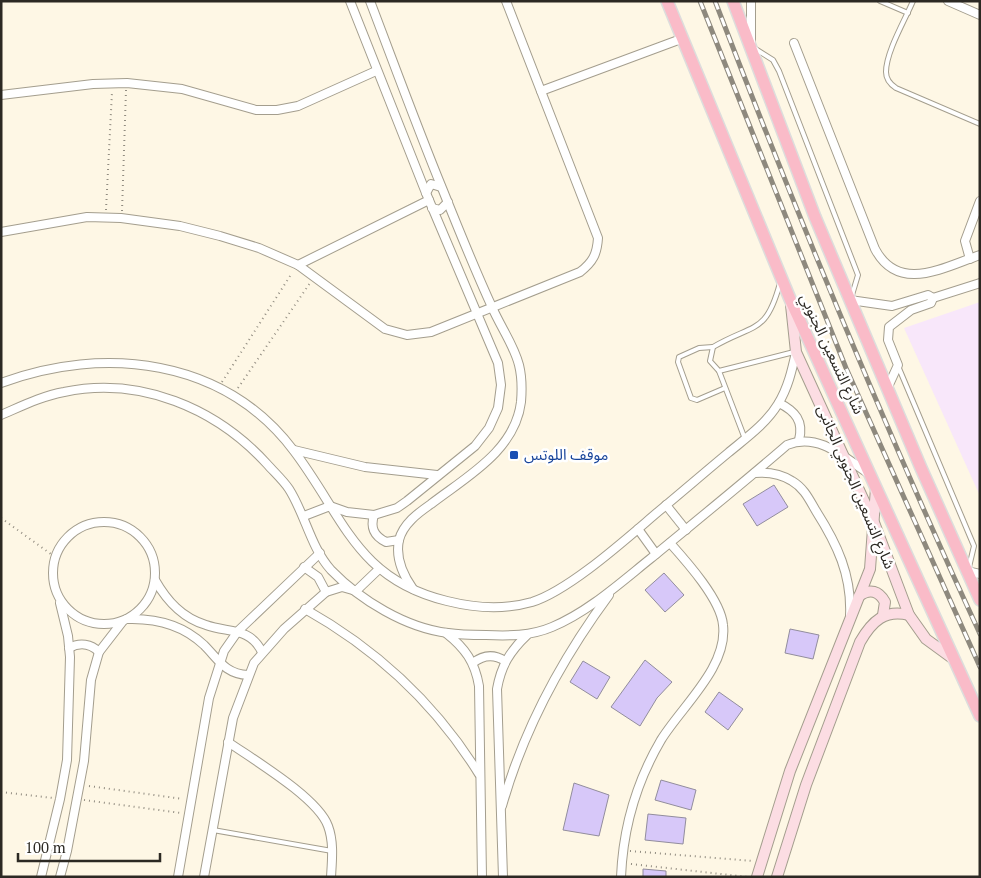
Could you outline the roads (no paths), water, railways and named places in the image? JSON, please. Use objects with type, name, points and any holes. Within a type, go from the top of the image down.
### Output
[{"type":"main road","name":"شارع التسعين الجنوبي","points":[[667,1],[681,39],[790,299],[980,716]]},
{"type":"main road","points":[[733,1],[815,217],[887,388],[980,600]]},
{"type":"street","points":[[304,516],[330,506],[360,515],[374,515],[397,508],[475,446],[489,428],[498,408],[501,385],[498,363],[376,71],[350,1]]},
{"type":"street","points":[[370,1],[441,187],[518,363],[522,384],[521,404],[515,424],[505,442],[491,457],[416,515],[409,522],[399,540],[398,558],[403,576],[414,591]]},
{"type":"street","points":[[1,232],[68,219],[106,217],[180,226],[220,236],[298,265],[315,275],[385,329],[407,335],[431,332],[580,272],[591,264],[598,252],[598,238],[506,1]]},
{"type":"street","points":[[751,1],[751,46]]},
{"type":"street","points":[[948,1],[980,15]]},
{"type":"street","points":[[541,91],[681,39]]},
{"type":"street","points":[[794,43],[875,249],[884,264],[901,274],[919,275],[980,255]]},
{"type":"street","points":[[1,95],[126,83],[182,89],[256,110],[277,110],[298,106],[376,71]]},
{"type":"street","points":[[429,200],[432,184],[441,187]]},
{"type":"street","points":[[429,200],[444,208],[448,202]]},
{"type":"street","points":[[298,265],[429,200]]},
{"type":"street","points":[[970,259],[965,242],[980,201]]},
{"type":"street","points":[[887,388],[898,365],[888,340],[889,327],[898,318],[931,303],[933,298],[980,283]]},
{"type":"street","points":[[850,300],[892,306],[928,295],[933,298]]},
{"type":"street","name":"شارع التسعين الجنوبي الجانبى","points":[[790,299],[796,352],[875,525],[910,614],[926,639],[952,658]]},
{"type":"street","points":[[1,383],[54,367],[109,361],[165,368],[218,388],[269,424],[294,450],[350,538],[379,569],[414,591],[469,607],[500,607],[532,602],[562,587],[638,529],[762,424],[779,404],[790,380],[796,352]]},
{"type":"street","points":[[1,416],[36,400],[64,392],[93,388],[142,392],[179,402],[214,419],[253,448],[288,488],[304,516],[320,553],[330,569],[356,591],[392,614],[418,625],[446,633],[501,636],[527,635],[551,628],[574,616],[612,590],[787,445],[800,440],[820,443],[844,456],[874,480],[875,525],[870,569],[790,772],[760,862],[757,877]]},
{"type":"street","points":[[779,404],[796,414],[802,431],[800,440]]},
{"type":"street","points":[[294,450],[364,467],[437,475]]},
{"type":"street","points":[[755,472],[779,475],[792,481],[804,490],[835,541],[842,557],[849,586],[849,622]]},
{"type":"street","points":[[666,505],[686,530]]},
{"type":"street","points":[[374,515],[372,522],[375,534],[386,542],[399,540]]},
{"type":"street","points":[[41,877],[60,799],[67,760],[69,648],[64,615],[53,582],[55,557],[65,539],[81,526],[94,522],[108,521],[122,524],[144,540],[152,552],[155,580],[146,603],[126,620],[100,652],[91,680],[80,785],[60,877]]},
{"type":"street","points":[[638,529],[656,554]]},
{"type":"street","points":[[621,877],[623,851],[631,812],[648,766],[672,723],[716,662],[724,638],[721,612],[696,575],[670,543]]},
{"type":"street","points":[[178,877],[209,698],[224,651],[238,631],[320,553]]},
{"type":"street","points":[[304,567],[318,577],[326,592]]},
{"type":"street","points":[[356,591],[379,569]]},
{"type":"street","points":[[967,571],[980,574]]},
{"type":"street","points":[[155,580],[170,603],[192,620],[218,629],[238,631],[253,638],[262,652]]},
{"type":"street","points":[[204,877],[233,718],[248,675],[262,652],[305,609],[326,592],[342,587],[356,591]]},
{"type":"street","points":[[500,813],[522,746],[550,685],[585,627],[612,590]]},
{"type":"street","points":[[776,877],[800,801],[860,642],[872,625],[883,614],[885,602],[877,592],[871,591],[859,596]]},
{"type":"street","points":[[57,594],[73,614],[85,621],[98,624],[144,618],[176,626],[203,645],[220,664],[230,671],[248,675]]},
{"type":"street","points":[[305,609],[357,641],[405,680],[446,725],[480,776]]},
{"type":"street","points":[[883,614],[899,612],[910,614]]},
{"type":"street","points":[[446,633],[459,643],[473,663],[479,686],[482,877]]},
{"type":"street","points":[[503,877],[497,689],[505,661],[515,646],[527,635]]},
{"type":"street","points":[[69,648],[78,644],[88,645],[100,652]]},
{"type":"street","points":[[473,663],[486,656],[496,657],[505,661]]},
{"type":"street","points":[[228,742],[316,806],[329,827],[332,851],[332,877]]},
{"type":"lane","points":[[880,1],[908,13]]},
{"type":"lane","points":[[912,1],[887,66],[886,73],[890,84],[980,124]]},
{"type":"lane","points":[[751,46],[773,60],[779,71],[858,275],[850,300]]},
{"type":"lane","points":[[725,388],[696,400],[692,398],[678,362],[679,357],[699,348],[713,347],[765,321],[774,306],[782,278]]},
{"type":"lane","points":[[713,347],[710,361],[718,371],[745,438]]},
{"type":"lane","points":[[718,371],[796,352]]},
{"type":"lane","points":[[898,365],[974,546],[967,571]]},
{"type":"lane","points":[[212,830],[332,851]]},
{"type":"railway","points":[[700,1],[846,368],[980,667]]},
{"type":"railway","points":[[715,1],[842,320],[944,556],[980,634]]},
{"type":"place","name":"موقف اللوتس","points":[[514,455]]}]
